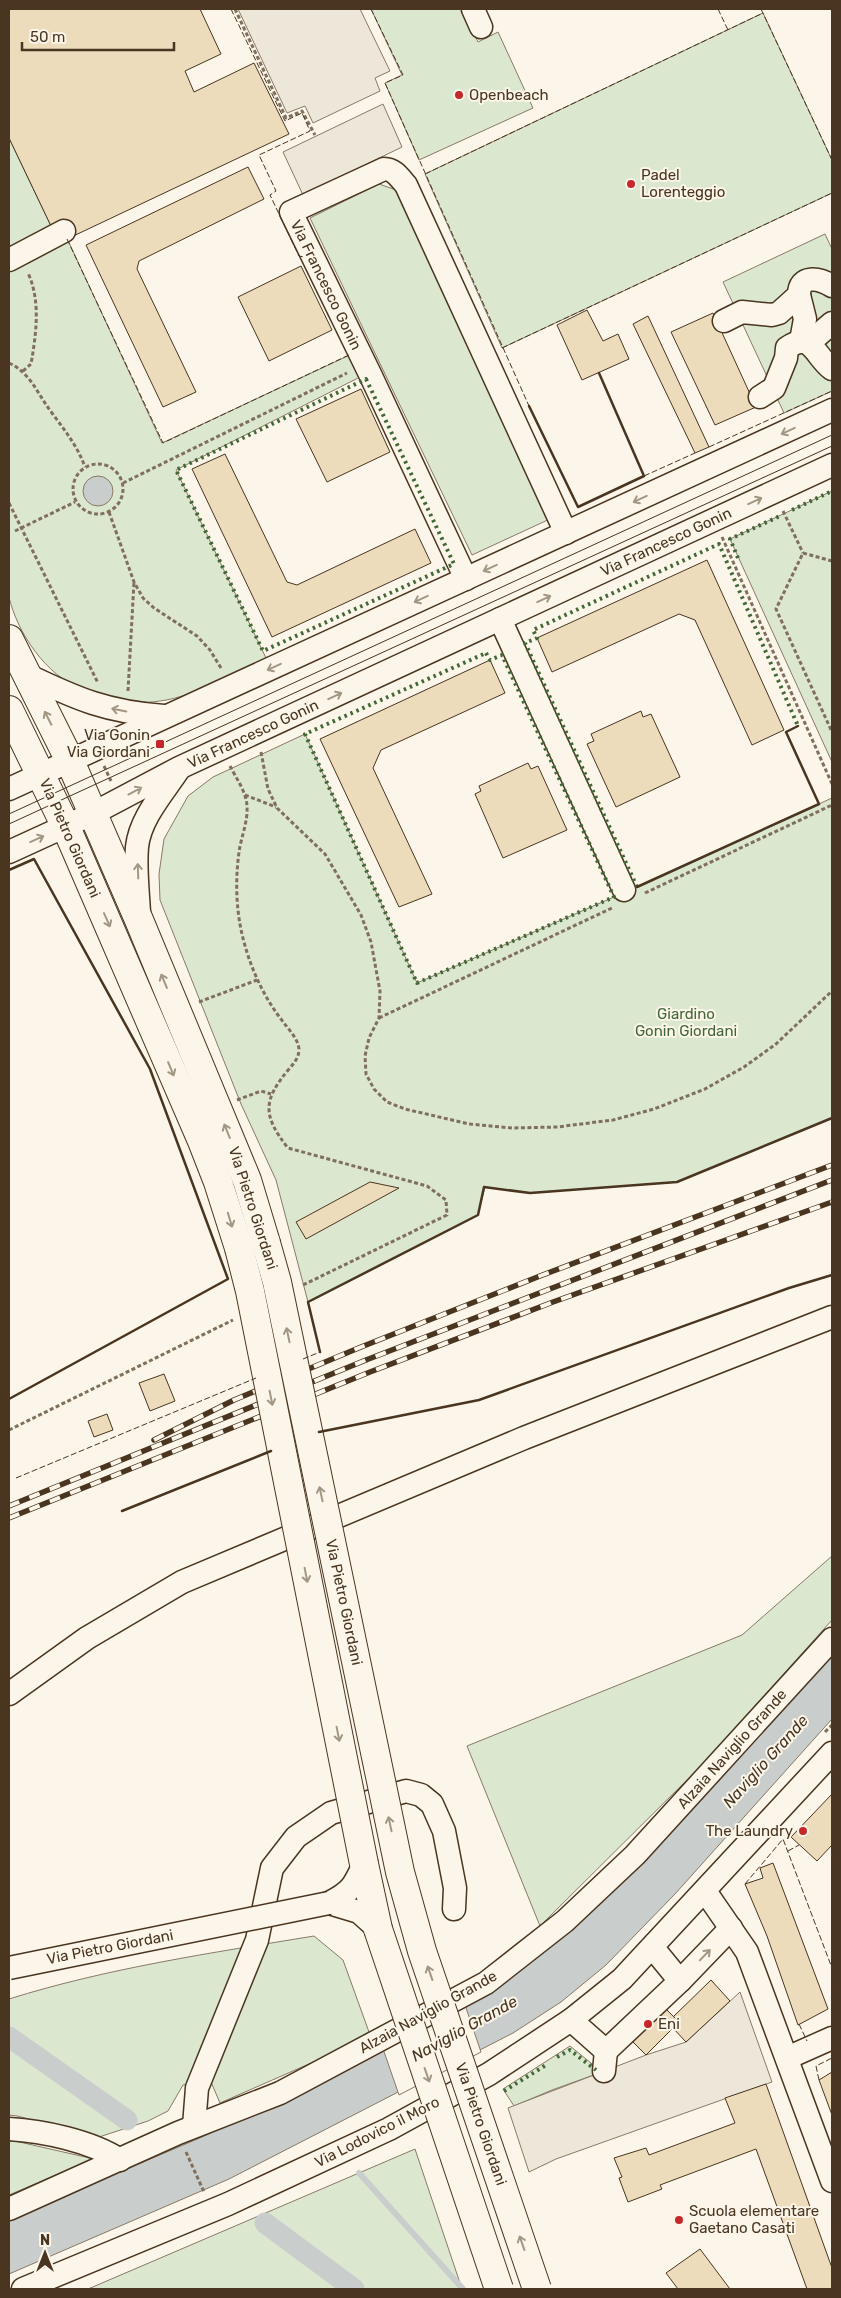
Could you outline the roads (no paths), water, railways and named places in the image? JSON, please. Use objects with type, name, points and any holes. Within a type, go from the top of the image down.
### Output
[{"type":"main road","name":"Via Pietro Giordani","points":[[9,638],[70,760],[139,920],[243,1171],[266,1242],[277,1282],[400,1872],[422,1951],[537,2289]]},
{"type":"main road","name":"Via Pietro Giordani","points":[[9,710],[66,827],[202,1141],[218,1182],[239,1248],[250,1291],[378,1929],[499,2289]]},
{"type":"street","name":"Via Francesco Gonin","points":[[466,579],[291,212],[384,169],[390,169],[406,185],[566,533]]},
{"type":"street","points":[[14,257],[64,231]]},
{"type":"street","points":[[832,286],[822,280],[811,279],[802,282],[799,286],[798,295],[805,319],[805,342],[832,369]]},
{"type":"street","points":[[724,321],[742,312],[772,315],[779,313],[798,295]]},
{"type":"street","points":[[760,397],[774,388],[786,358],[787,348],[805,342],[832,323]]},
{"type":"street","points":[[9,789],[832,410]]},
{"type":"street","name":"Via Francesco Gonin","points":[[9,852],[66,827],[179,768],[832,465]]},
{"type":"street","points":[[500,619],[628,896]]},
{"type":"street","points":[[27,675],[77,699],[100,706],[138,714],[168,716]]},
{"type":"street","name":"Via Pietro Giordani","points":[[139,920],[137,847],[141,831],[145,821],[179,768]]},
{"type":"street","points":[[9,1694],[87,1638],[182,1582],[524,1438],[832,1317]]},
{"type":"street","name":"Alzaia Naviglio Grande","points":[[9,2209],[194,2126],[280,2092],[486,1983],[565,1921],[635,1855],[832,1639]]},
{"type":"street","name":"Via Lodovico il Moro","points":[[22,2289],[228,2204],[389,2129],[490,2074],[571,2020],[622,1979],[706,1891],[832,1753]]},
{"type":"street","points":[[194,2126],[197,2088],[257,1940],[272,1868],[296,1837],[331,1813],[406,1791],[421,1795],[432,1804],[444,1831],[455,1888],[454,1909]]},
{"type":"street","name":"Via Pietro Giordani","points":[[9,1968],[329,1903],[346,1894],[354,1886],[364,1864]]},
{"type":"street","points":[[706,1891],[747,1952],[832,2181]]},
{"type":"street","name":"Via Pietro Giordani","points":[[329,1903],[359,1912],[378,1929]]},
{"type":"street","points":[[571,2020],[605,2061],[731,1928]]},
{"type":"street","points":[[653,1948],[680,1981]]},
{"type":"street","points":[[787,2058],[832,2038]]},
{"type":"street","points":[[9,2129],[44,2133],[106,2151],[120,2160]]},
{"type":"water","points":[[98,476],[109,480],[113,491],[109,502],[98,506],[87,502],[83,491],[87,480]]},
{"type":"water","name":"Naviglio Grande","points":[[832,1648],[832,1719],[675,1894],[606,1965],[561,2002],[513,2033],[229,2179],[9,2274],[9,2219],[202,2137],[296,2092],[499,1982]]},
{"type":"waterway","points":[[9,2037],[127,2120]]},
{"type":"waterway","points":[[359,2173],[463,2289]]},
{"type":"waterway","points":[[265,2223],[354,2289]]},
{"type":"tram line","points":[[9,814],[832,435]]},
{"type":"tram line","points":[[9,824],[832,446]]},
{"type":"railway","points":[[154,1440],[234,1400],[361,1347],[540,1276],[832,1165]]},
{"type":"railway","points":[[9,1506],[366,1360],[832,1180]]},
{"type":"railway","points":[[9,1518],[370,1372],[553,1302],[832,1202]]},
{"type":"place","name":"Openbeach","points":[[459,95]]},
{"type":"place","name":"Padel Lorenteggio","points":[[631,184]]},
{"type":"place","name":"Via Gonin Via Giordani","points":[[160,744]]},
{"type":"place","name":"The Laundry","points":[[803,1831]]},
{"type":"place","name":"Eni","points":[[648,2024]]},
{"type":"place","name":"Scuola elementare Gaetano Casati","points":[[679,2220]]},
{"type":"park label","name":"Giardino Gonin Giordani","points":[[686,1022]]}]
